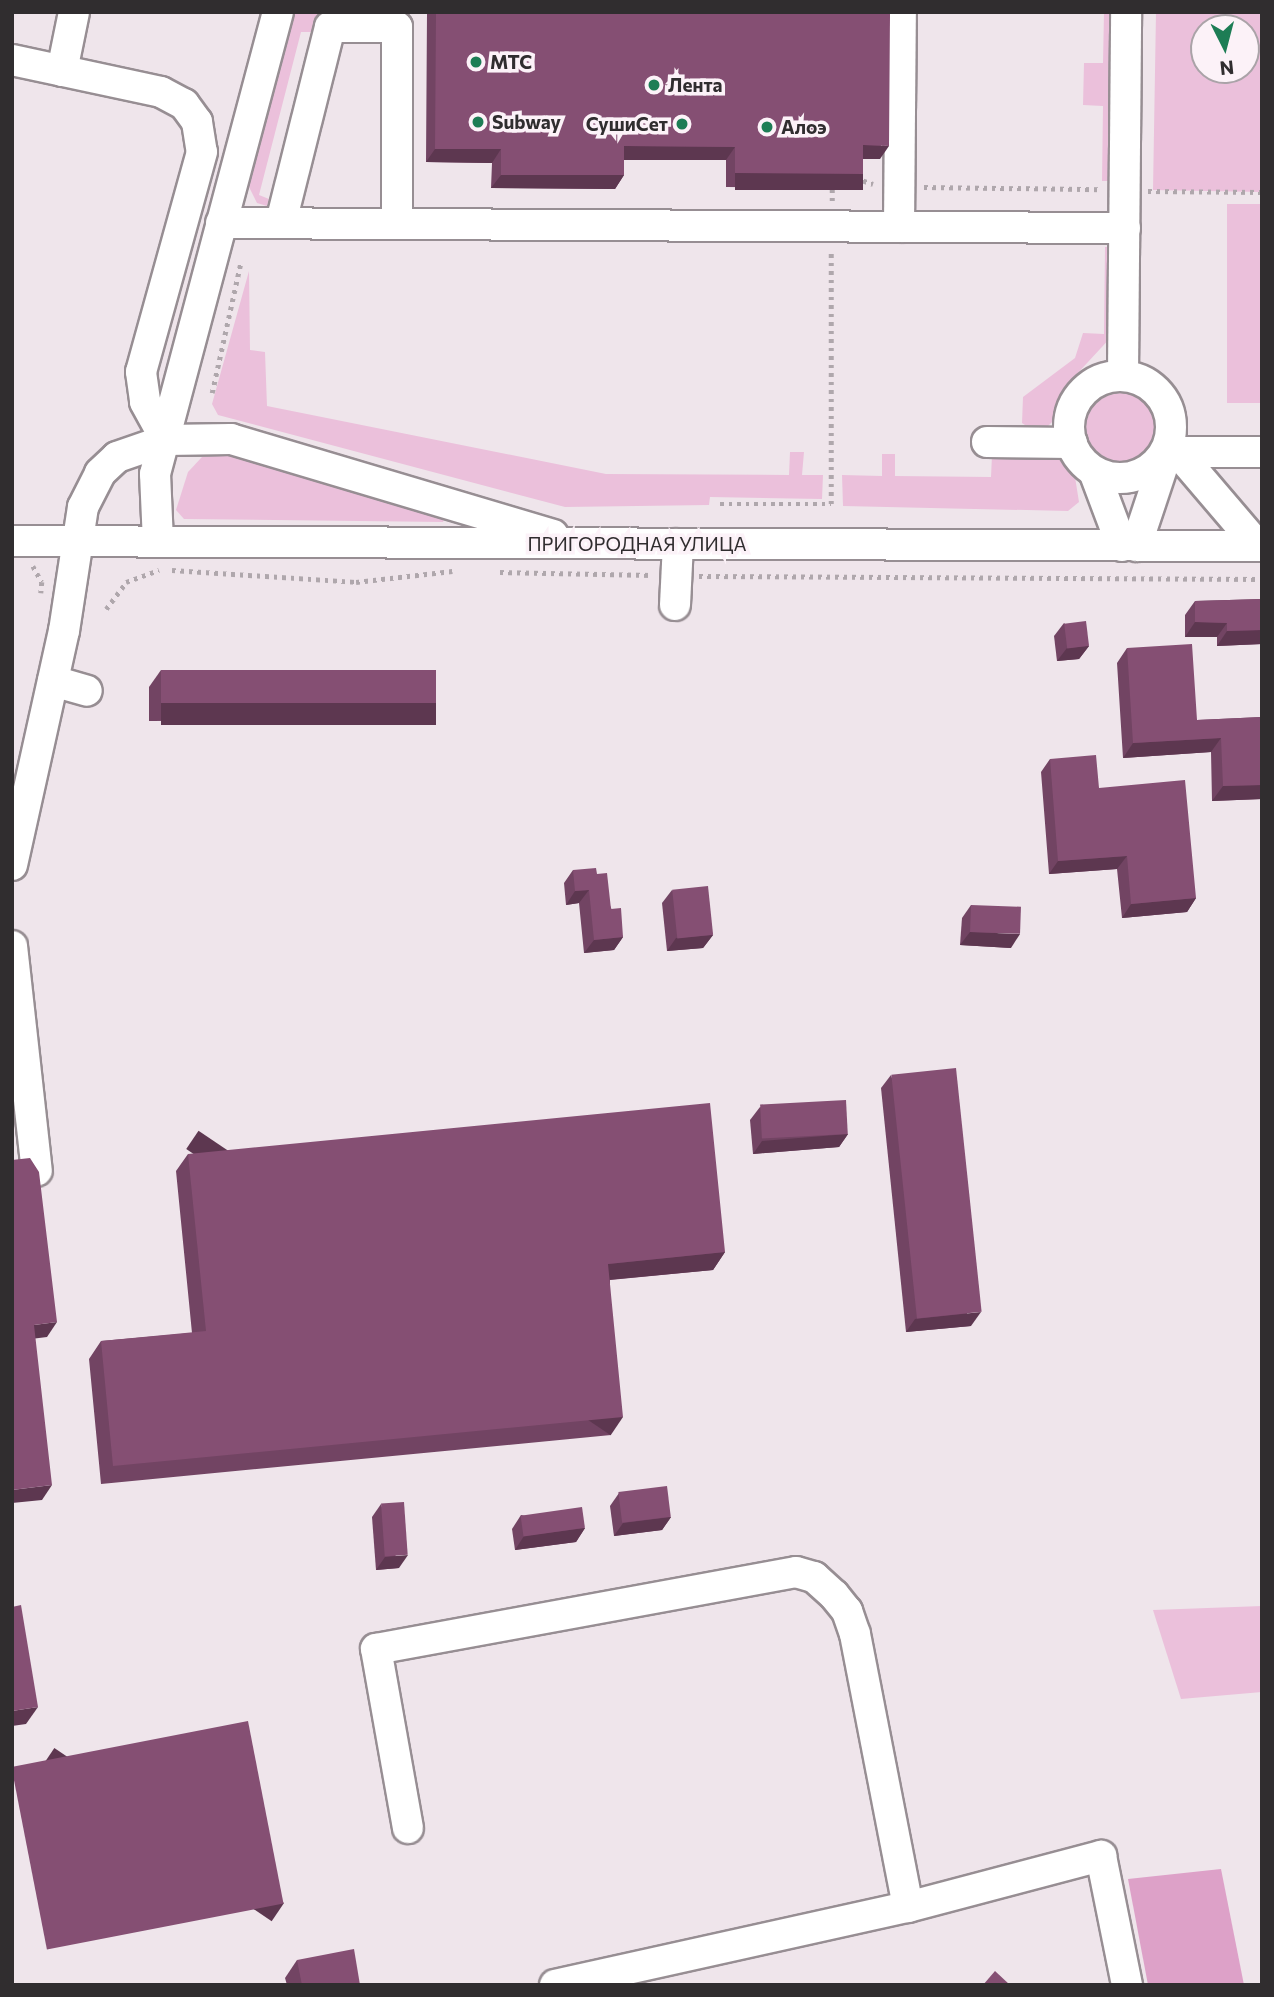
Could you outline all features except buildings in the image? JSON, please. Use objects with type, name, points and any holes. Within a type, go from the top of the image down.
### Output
[{"type":"street","points":[[62,71],[74,12]]},
{"type":"street","points":[[158,542],[155,474],[236,223],[278,12]]},
{"type":"street","points":[[899,227],[901,12]]},
{"type":"street","points":[[1124,374],[1126,12]]},
{"type":"street","points":[[281,222],[330,27],[397,20],[397,223]]},
{"type":"street","points":[[12,60],[161,92],[184,104],[197,122],[202,152],[141,372],[145,402],[166,440]]},
{"type":"street","points":[[236,223],[1125,228]]},
{"type":"street","points":[[1124,374],[1153,385],[1171,412],[1174,448],[1129,546],[1095,474],[1075,455],[1067,428],[1074,400],[1095,380],[1124,374]]},
{"type":"street","points":[[12,865],[53,681],[83,507],[100,473],[137,447],[166,440],[231,439],[443,499],[580,544]]},
{"type":"street","points":[[987,442],[1072,443]]},
{"type":"street","points":[[1174,448],[1260,546]]},
{"type":"street","points":[[1095,474],[1122,480],[1152,469],[1174,448],[1262,452]]},
{"type":"street","name":"ПРИГОРОДНАЯ УЛИЦА","points":[[18,552],[77,542],[1260,546]]},
{"type":"street","points":[[675,605],[678,544]]},
{"type":"street","points":[[53,681],[87,691]]},
{"type":"street","points":[[12,946],[37,1171]]},
{"type":"street","points":[[408,1828],[376,1649],[796,1572],[814,1577],[834,1595],[847,1611],[855,1634],[908,1907]]},
{"type":"street","points":[[555,1985],[908,1907],[1101,1856],[1127,1985]]},
{"type":"path","points":[[854,178],[900,186],[1262,192]]},
{"type":"path","points":[[720,505],[831,504],[832,188]]},
{"type":"path","points":[[212,393],[236,223]]},
{"type":"path","points":[[18,552],[36,568],[41,600]]},
{"type":"path","points":[[106,609],[126,582],[157,570],[356,582],[454,571]]},
{"type":"path","points":[[496,572],[1262,579]]},
{"type":"shaded area","points":[[294,12],[319,12],[319,32],[301,32],[259,195],[269,199],[267,206],[257,203],[248,185]]},
{"type":"shaded area","points":[[1104,12],[1116,12],[1116,181],[1102,181],[1103,106],[1083,105],[1084,63],[1103,63]]},
{"type":"shaded area","points":[[1156,12],[1262,12],[1262,192],[1153,190]]},
{"type":"shaded area","points":[[1227,204],[1262,204],[1262,403],[1227,403]]},
{"type":"shaded area","points":[[1105,247],[1117,247],[1113,335],[1063,389],[1055,419],[1046,428],[1031,429],[1022,423],[1023,397],[1075,358],[1083,333],[1104,334]]},
{"type":"shaded area","points":[[249,271],[250,350],[265,352],[267,406],[606,474],[789,475],[790,452],[804,452],[802,475],[823,475],[822,499],[710,497],[709,505],[565,507],[218,415],[212,404]]},
{"type":"shaded area","points":[[1121,393],[1140,399],[1150,409],[1156,428],[1150,447],[1140,457],[1121,463],[1102,457],[1092,447],[1086,428],[1092,409],[1102,399]]},
{"type":"shaded area","points":[[228,454],[446,515],[443,522],[184,519],[176,510],[188,472],[202,457]]},
{"type":"shaded area","points":[[882,454],[895,454],[895,476],[991,477],[992,455],[1047,455],[1065,462],[1075,477],[1079,502],[1068,511],[843,506],[842,475],[882,476]]},
{"type":"shaded area","points":[[1262,1606],[1262,1692],[1181,1699],[1153,1610]]},
{"type":"shaded area","points":[[1221,1869],[1244,1985],[1148,1985],[1128,1879]]},
{"type":"place","name":"МТС","points":[[476,62]]},
{"type":"place","name":"Лента","points":[[654,85]]},
{"type":"place","name":"Subway","points":[[478,122]]},
{"type":"place","name":"СушиСет","points":[[682,124]]},
{"type":"place","name":"Алоэ","points":[[767,127]]}]
